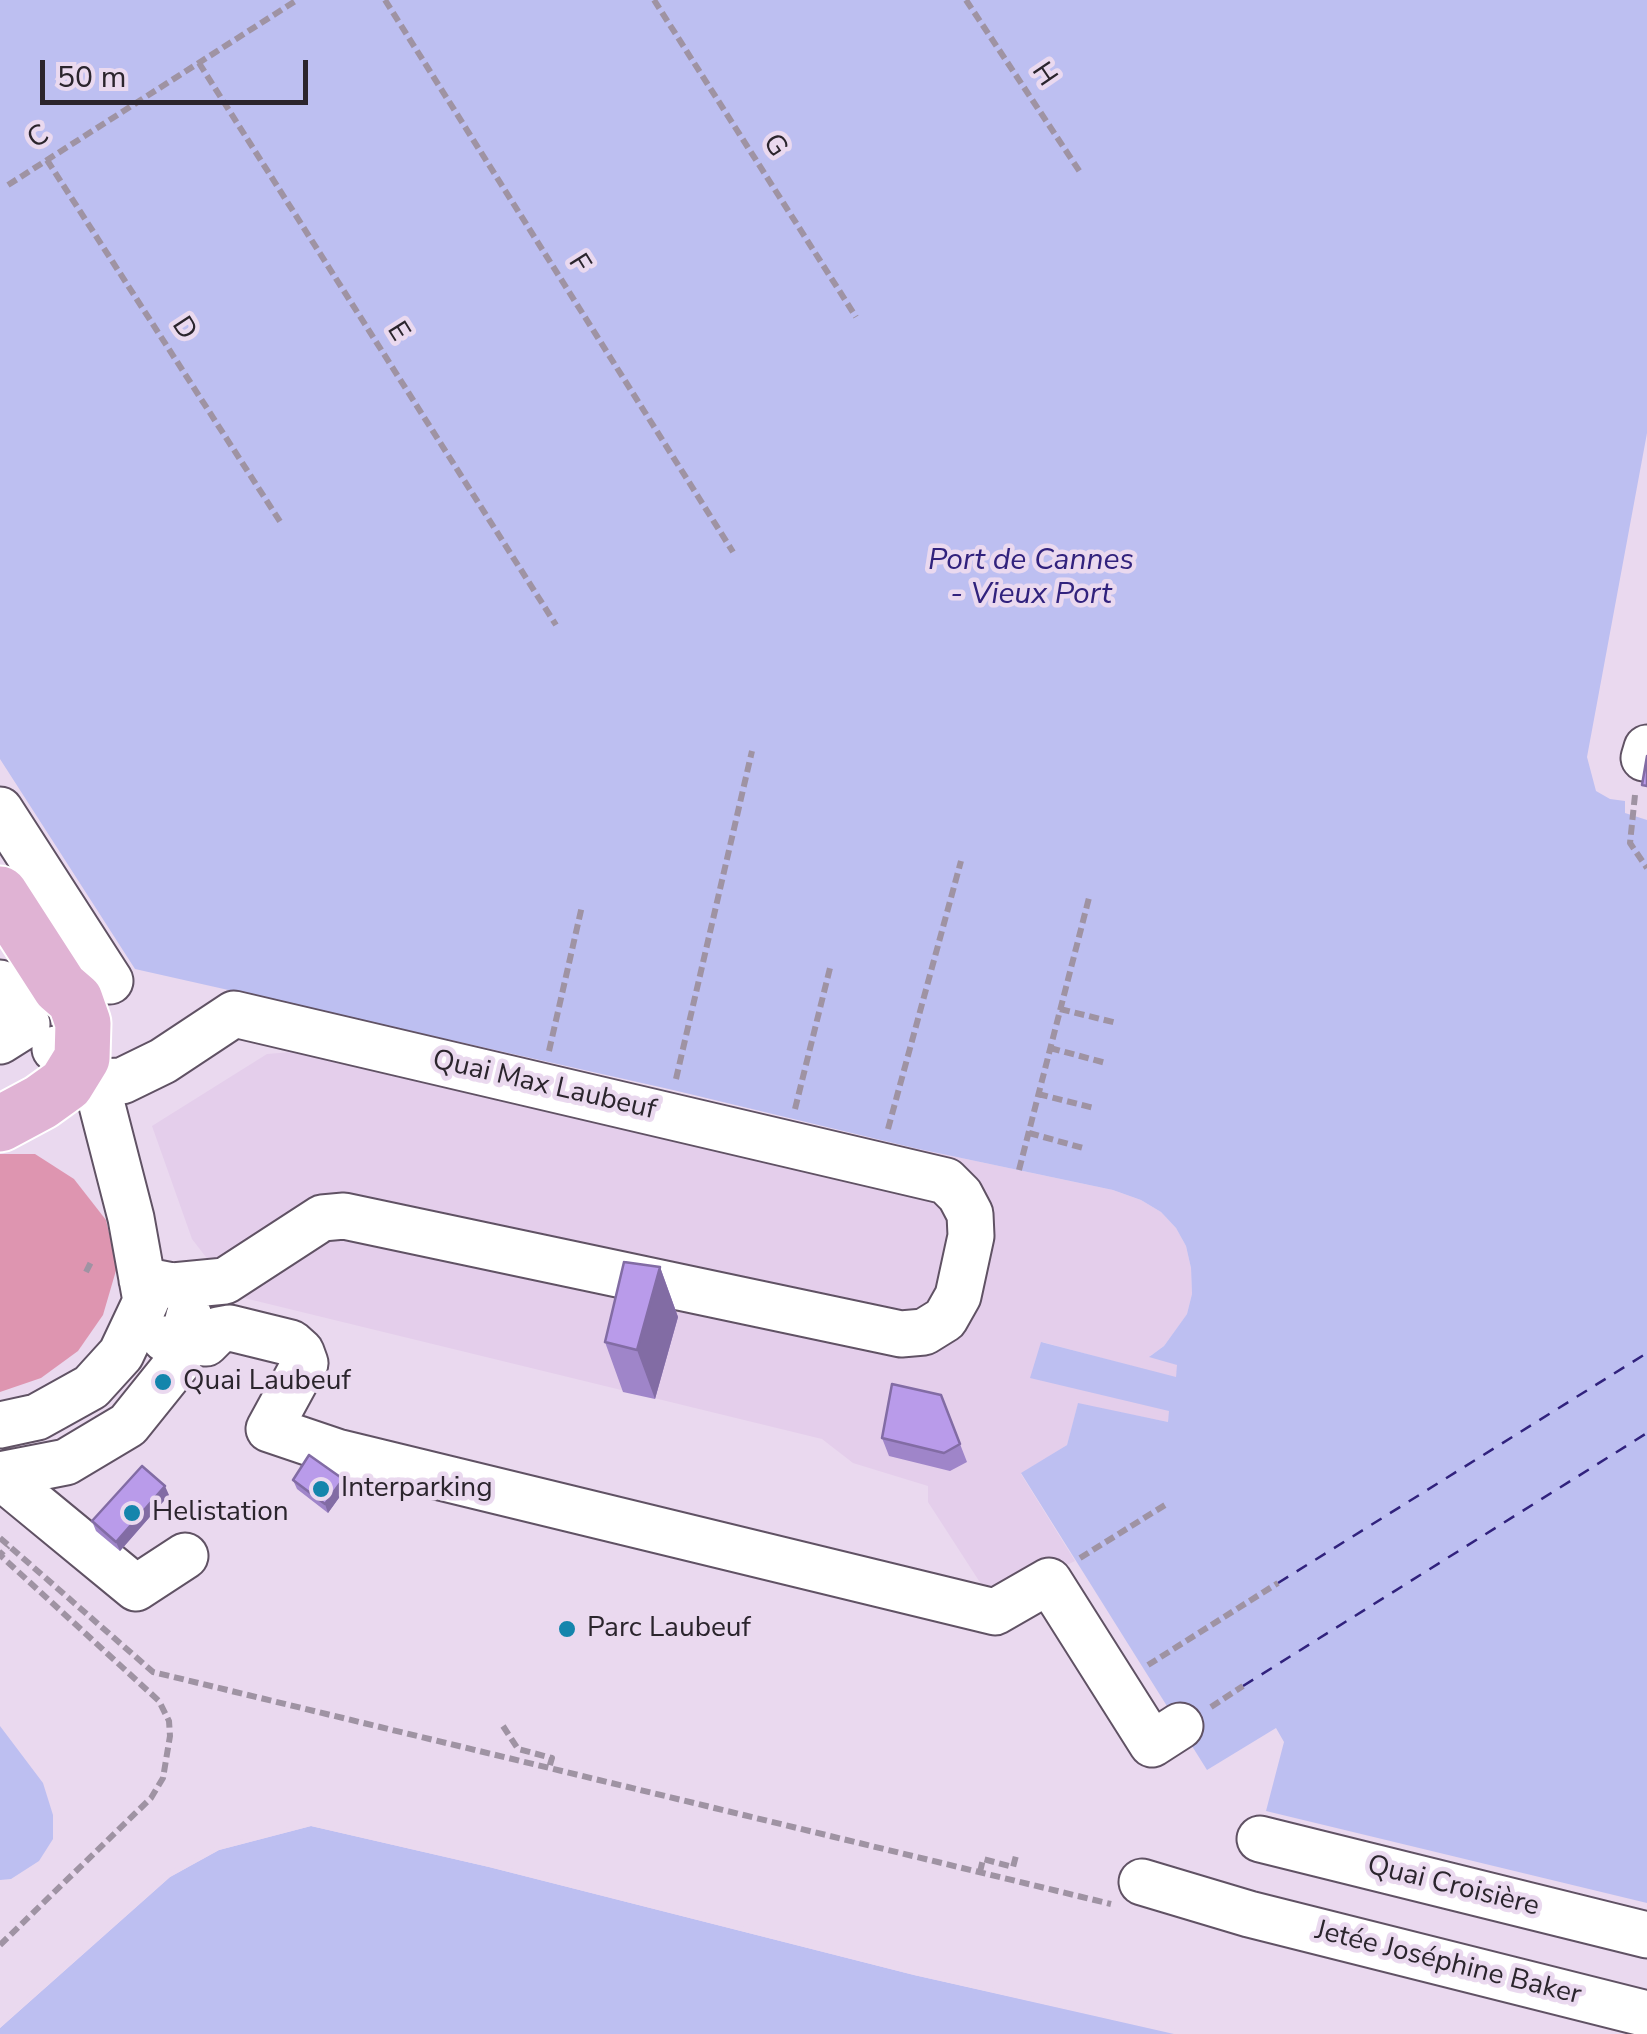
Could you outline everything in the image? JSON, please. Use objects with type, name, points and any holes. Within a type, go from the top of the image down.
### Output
[{"type":"main road","points":[[22,921],[85,984],[63,1030],[78,1064]]},
{"type":"main road","points":[[0,1089],[49,1059],[78,1064]]},
{"type":"main road","points":[[0,1124],[66,1084],[78,1064]]},
{"type":"street","points":[[0,810],[22,921]]},
{"type":"street","points":[[0,983],[27,1024],[0,1041]]},
{"type":"street","name":"Quai Max Laubeuf","points":[[78,1064],[141,1054],[158,1047],[184,1048],[234,1014],[899,1156],[946,1181],[960,1195],[970,1214],[970,1236],[958,1296],[945,1319],[924,1332],[901,1334],[344,1216],[322,1218],[225,1281],[173,1286],[166,1313]]},
{"type":"street","points":[[0,1475],[66,1462],[128,1425],[177,1364],[166,1313],[78,1064]]},
{"type":"street","points":[[166,1313],[206,1343],[219,1330],[230,1328],[291,1343],[301,1352],[305,1363],[269,1430],[337,1452],[994,1612],[1062,1571],[1152,1744],[1180,1726]]},
{"type":"street","points":[[0,1425],[37,1416],[91,1387],[166,1313],[309,1331]]},
{"type":"street","points":[[0,1475],[18,1540]]},
{"type":"street","points":[[0,1475],[136,1588],[170,1587],[190,1564]]},
{"type":"street","name":"Quai Croisière","points":[[1260,1840],[1647,1935]]},
{"type":"street","name":"Jetée Joséphine Baker","points":[[1128,1894],[1248,1914],[1647,2014]]},
{"type":"path","name":"C","points":[[8,186],[297,0]]},
{"type":"path","name":"F","points":[[385,0],[734,552]]},
{"type":"path","name":"G","points":[[654,0],[856,317]]},
{"type":"path","name":"H","points":[[966,0],[1082,175]]},
{"type":"path","name":"E","points":[[199,63],[556,625]]},
{"type":"path","name":"D","points":[[47,160],[281,522]]},
{"type":"path","points":[[674,1090],[752,750]]},
{"type":"path","points":[[1632,815],[1630,843],[1647,868]]},
{"type":"path","points":[[899,1156],[960,861]]},
{"type":"path","points":[[1019,1170],[1090,894]]},
{"type":"path","points":[[546,1062],[582,906]]},
{"type":"path","points":[[792,1117],[831,964]]},
{"type":"path","points":[[1060,1009],[1118,1022]]},
{"type":"path","points":[[1050,1048],[1106,1062]]},
{"type":"path","points":[[1038,1094],[1094,1108]]},
{"type":"path","points":[[1029,1133],[1083,1148]]},
{"type":"path","points":[[86,1272],[92,1260]]},
{"type":"path","points":[[1062,1571],[1165,1505]]},
{"type":"path","points":[[0,1945],[151,1798],[163,1778],[170,1736],[169,1721],[159,1701],[0,1555],[18,1540],[153,1672],[980,1872],[1128,1894]]},
{"type":"path","points":[[1142,1669],[1278,1583]]},
{"type":"path","points":[[503,1726],[518,1750],[552,1758],[549,1768]]},
{"type":"path","points":[[980,1872],[983,1859],[1013,1867],[1017,1852]]},
{"type":"shaded area","points":[[291,1052],[908,1197],[914,1148],[1113,1190],[1141,1200],[1161,1212],[1176,1228],[1186,1246],[1191,1268],[1192,1294],[1187,1314],[1164,1346],[1150,1356],[1178,1365],[1176,1378],[1042,1342],[1170,1411],[1168,1422],[1078,1404],[1067,1445],[1021,1474],[1075,1561],[992,1601],[928,1502],[928,1486],[853,1463],[822,1439],[236,1296],[192,1239],[152,1126],[267,1054]]},
{"type":"shaded area","points":[[0,1154],[35,1154],[74,1179],[106,1220],[117,1267],[103,1315],[78,1351],[41,1378],[0,1392]]},
{"type":"water","name":"Port de Cannes - Vieux Port","points":[[0,0],[1647,0],[1647,433],[1587,757],[1596,791],[1625,801],[1625,813],[1647,820],[1647,1903],[1266,1811],[1284,1742],[1276,1728],[1207,1770],[1021,1473],[1067,1445],[1078,1403],[1168,1422],[1169,1411],[1030,1378],[1041,1342],[1176,1377],[1177,1365],[1149,1357],[1164,1346],[1187,1314],[1192,1294],[1186,1246],[1161,1212],[1113,1190],[135,969],[0,759]]},
{"type":"water","points":[[0,1726],[43,1783],[53,1815],[53,1839],[39,1861],[11,1879],[0,1880]]},
{"type":"water","points":[[311,1826],[914,1975],[1174,2034],[0,2034],[0,2028],[170,1877],[219,1850]]},
{"type":"pier","points":[[311,1821],[915,1970],[1175,2029],[1179,2034],[914,1975],[311,1826],[219,1850],[170,1877],[0,2028],[0,2021],[167,1872],[218,1846]]},
{"type":"building","points":[[1647,756],[1647,786],[1642,785]]},
{"type":"building","points":[[624,1262],[660,1267],[637,1350],[605,1342]]},
{"type":"building","points":[[892,1384],[941,1395],[960,1444],[944,1453],[882,1438]]},
{"type":"building","name":"Interparking","points":[[309,1455],[343,1479],[325,1504],[293,1480]]},
{"type":"building","name":"Helistation","points":[[142,1466],[165,1486],[116,1542],[92,1521]]},
{"type":"ferry route","points":[[1278,1583],[1647,1353]]},
{"type":"ferry route","points":[[1243,1686],[1647,1433]]},
{"type":"place","name":"Quai Laubeuf","points":[[163,1382]]},
{"type":"place","name":"Interparking","points":[[321,1489]]},
{"type":"place","name":"Helistation","points":[[132,1513]]},
{"type":"place","name":"Parc Laubeuf","points":[[567,1629]]}]
